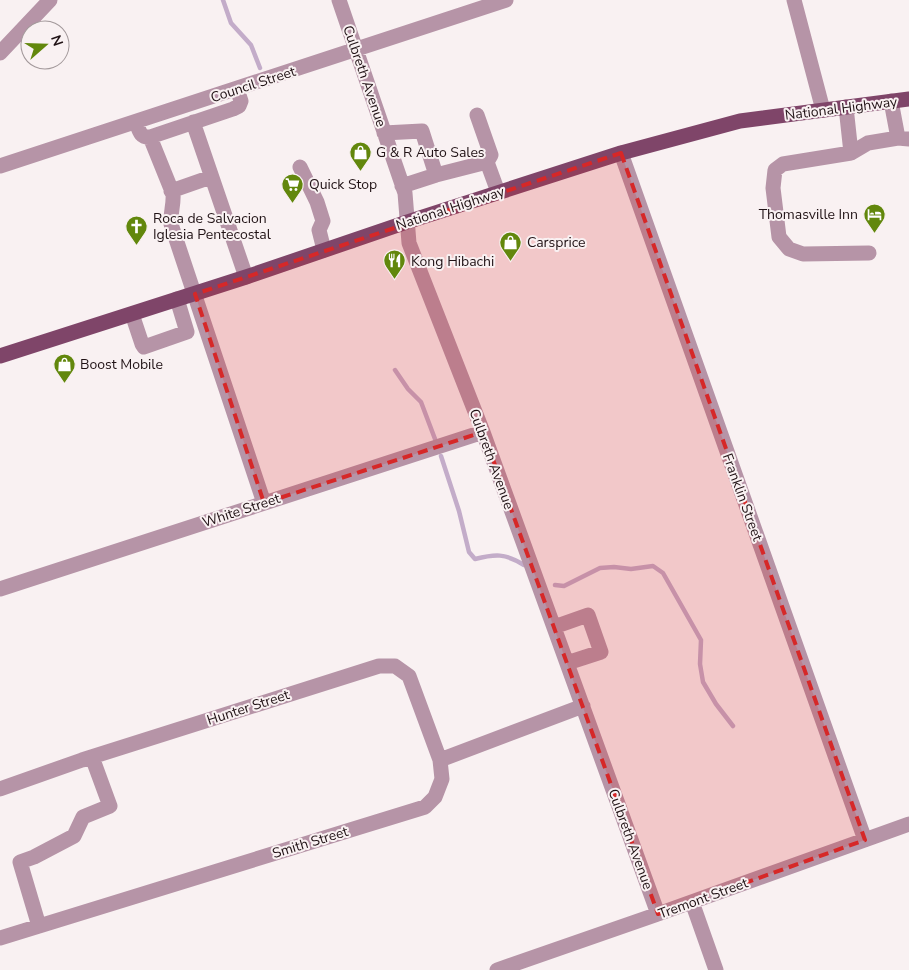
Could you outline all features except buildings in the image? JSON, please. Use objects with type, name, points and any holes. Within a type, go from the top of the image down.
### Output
[{"type":"main road","name":"National Highway","points":[[0,356],[195,294],[407,222],[621,153],[740,121],[909,99]]},
{"type":"street","points":[[0,53],[50,0]]},
{"type":"street","name":"Culbreth Avenue","points":[[339,0],[405,193],[409,243],[483,432],[658,914]]},
{"type":"street","name":"Council Street","points":[[0,166],[506,0]]},
{"type":"street","points":[[794,0],[823,110]]},
{"type":"street","points":[[136,122],[141,135],[145,138],[233,110],[239,106],[241,101],[237,89]]},
{"type":"street","points":[[869,253],[802,254],[789,249],[779,236],[773,188],[775,170],[783,164],[852,154],[868,143],[903,138],[891,101]]},
{"type":"street","points":[[846,107],[852,154]]},
{"type":"street","points":[[402,186],[487,162],[491,156],[477,115]]},
{"type":"street","points":[[193,122],[246,277]]},
{"type":"street","points":[[384,133],[422,131],[436,175]]},
{"type":"street","points":[[150,137],[172,191],[171,224],[264,503]]},
{"type":"street","name":"Franklin Street","points":[[621,153],[865,840]]},
{"type":"street","points":[[487,162],[498,192]]},
{"type":"street","points":[[300,167],[317,202],[323,220],[319,230],[324,250]]},
{"type":"street","points":[[172,191],[212,177]]},
{"type":"street","points":[[132,314],[144,347],[186,332],[177,299]]},
{"type":"street","name":"White Street","points":[[0,589],[483,432]]},
{"type":"street","points":[[554,627],[588,615],[601,652],[567,663]]},
{"type":"street","name":"Hunter Street","points":[[0,789],[92,757],[378,666],[395,666],[409,676],[440,760]]},
{"type":"street","points":[[440,760],[583,706]]},
{"type":"street","points":[[39,926],[20,862],[34,857],[74,836],[83,817],[110,806],[92,757]]},
{"type":"street","name":"Smith Street","points":[[0,938],[425,807],[435,797],[442,780],[440,760]]},
{"type":"street","name":"Tremont Street","points":[[497,970],[909,824]]},
{"type":"street","points":[[692,902],[716,970]]},
{"type":"highlighted area","points":[[621,153],[865,840],[658,914],[483,432],[264,503],[195,294]]},
{"type":"waterway","points":[[223,0],[231,23],[251,45],[260,68]]},
{"type":"waterway","points":[[395,370],[408,389],[421,402],[435,439]]},
{"type":"waterway","points":[[441,456],[459,511],[469,552],[475,559],[500,556],[511,558],[524,565]]},
{"type":"waterway","points":[[555,585],[564,586],[600,568],[631,569],[653,566],[663,573],[701,640],[700,664],[703,682],[716,704],[733,726]]},
{"type":"place","name":"G & R Auto Sales","points":[[360,171]]},
{"type":"place","name":"Quick Stop","points":[[293,203]]},
{"type":"place","name":"Thomasville Inn","points":[[874,233]]},
{"type":"place","name":"Roca de Salvacion Iglesia Pentecostal","points":[[137,245]]},
{"type":"place","name":"Carsprice","points":[[511,261]]},
{"type":"place","name":"Kong Hibachi","points":[[395,280]]},
{"type":"place","name":"Boost Mobile","points":[[64,383]]}]
